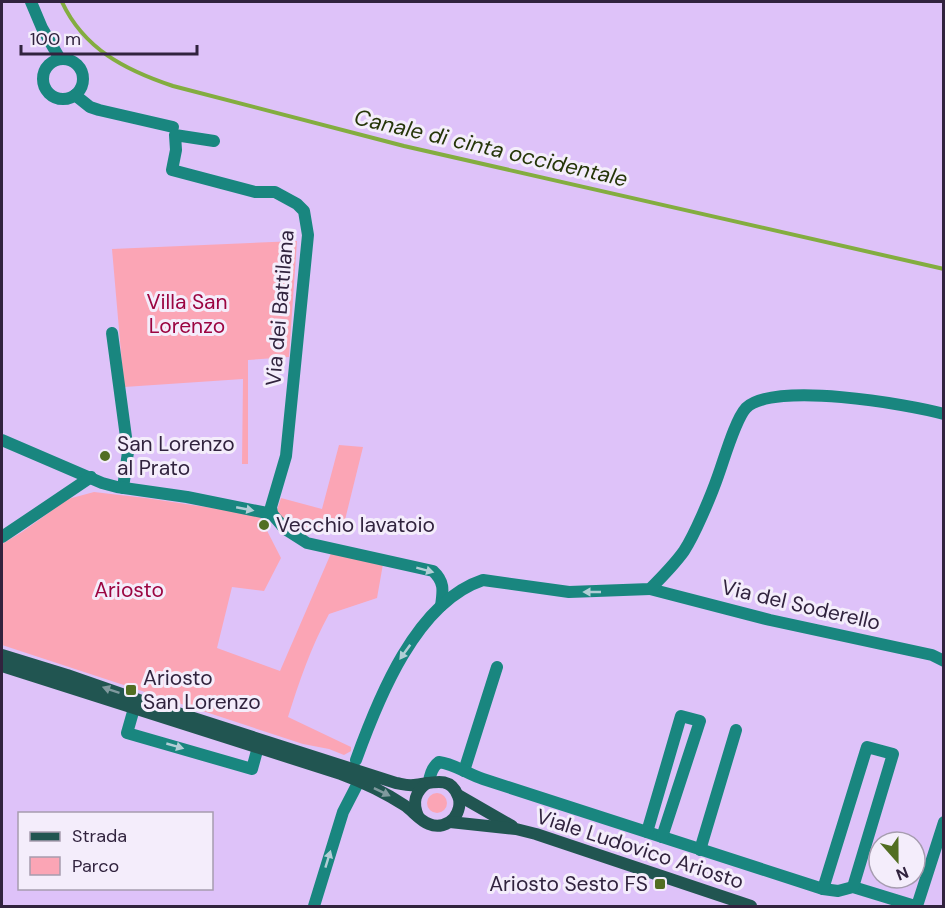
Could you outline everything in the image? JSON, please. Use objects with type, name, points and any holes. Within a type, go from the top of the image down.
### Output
[{"type":"street","points":[[31,2],[42,28],[60,59]]},
{"type":"street","points":[[60,59],[73,62],[82,72],[82,84],[75,95],[69,98],[56,98],[50,94],[44,83],[45,70],[54,61],[60,59]]},
{"type":"street","points":[[75,95],[90,107],[99,110],[173,127]]},
{"type":"street","name":"Via dei Battilana","points":[[214,141],[175,135],[176,150],[172,170],[255,192],[275,192],[297,204],[304,211],[306,218],[308,235],[286,456],[271,507],[272,514]]},
{"type":"street","points":[[112,333],[128,452],[123,488]]},
{"type":"street","points":[[650,589],[685,549],[717,480],[744,410],[753,402],[803,395],[865,399],[944,414]]},
{"type":"street","points":[[2,440],[123,488],[187,497],[272,514],[285,529],[307,543],[433,571],[440,577],[443,586],[441,606]]},
{"type":"street","points":[[2,537],[91,477]]},
{"type":"street","name":"Via del Soderello","points":[[354,764],[370,719],[399,660],[420,630],[441,606],[470,584],[483,580],[569,592],[650,589],[770,620],[932,655],[944,661]]},
{"type":"street","name":"Viale Ludovico Ariosto","points":[[2,656],[67,675],[156,706],[354,764],[396,783],[412,786],[445,782],[454,788],[458,795],[516,829]]},
{"type":"street","name":"Viale Ludovico Ariosto","points":[[2,666],[359,781],[391,796],[431,825],[439,826],[450,822],[516,829],[663,875],[751,906]]},
{"type":"street","points":[[464,771],[497,667]]},
{"type":"street","name":"Viale Ludovico Ariosto","points":[[134,709],[135,705],[140,704],[156,706]]},
{"type":"street","points":[[134,709],[127,733],[252,768],[258,747]]},
{"type":"street","points":[[647,832],[681,716],[700,722],[662,837]]},
{"type":"street","points":[[700,850],[736,730]]},
{"type":"street","points":[[823,890],[867,747],[893,754],[853,887]]},
{"type":"street","points":[[418,816],[415,809],[417,794],[428,783],[434,766],[439,762],[450,763],[483,779],[823,890],[838,891],[853,887],[916,906],[944,822]]},
{"type":"street","points":[[314,906],[343,812],[359,781]]},
{"type":"street","points":[[450,822],[458,812],[460,805],[458,795]]},
{"type":"green space","name":"Villa San Lorenzo","points":[[297,241],[289,357],[248,360],[248,464],[242,464],[243,379],[124,387],[112,249]]},
{"type":"green space","points":[[339,445],[363,447],[342,532],[309,526],[306,540],[293,536],[276,513],[281,498],[322,509]]},
{"type":"green space","name":"Ariosto","points":[[94,492],[259,515],[281,558],[264,591],[232,587],[217,648],[280,671],[332,551],[383,564],[377,598],[329,614],[306,665],[288,717],[351,747],[351,751],[344,755],[329,749],[303,744],[2,645],[2,544],[68,499]]},
{"type":"green space","points":[[437,793],[444,796],[447,803],[444,810],[437,813],[430,810],[427,803],[430,796]]},
{"type":"waterway","name":"Canale di cinta occidentale","points":[[62,2],[82,33],[108,56],[138,73],[173,86],[404,146],[944,269]]},
{"type":"place","name":"San Lorenzo al Prato","points":[[105,456]]},
{"type":"place","name":"Vecchio lavatoio","points":[[264,525]]},
{"type":"place","name":"Ariosto San Lorenzo","points":[[131,690]]},
{"type":"place","name":"Ariosto Sesto FS","points":[[660,884]]}]
